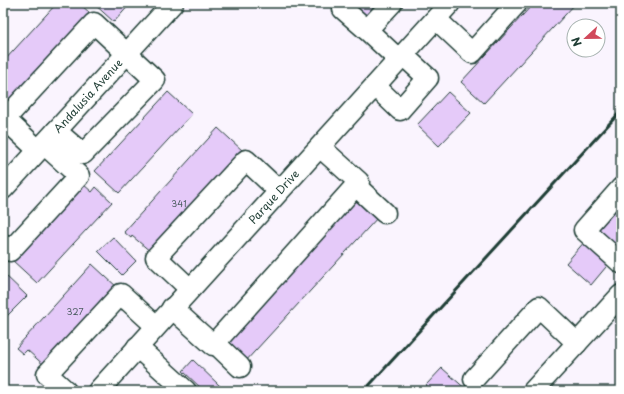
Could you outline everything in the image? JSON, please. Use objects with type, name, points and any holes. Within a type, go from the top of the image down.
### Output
[{"type":"street","name":"Andalusia Avenue","points":[[3,189],[172,3]]},
{"type":"street","points":[[367,30],[392,3]]},
{"type":"street","name":"Parque Drive","points":[[107,388],[137,347],[450,3]]},
{"type":"street","points":[[436,19],[472,53],[517,3]]},
{"type":"street","points":[[343,9],[401,58],[428,78],[400,110],[375,86]]},
{"type":"street","points":[[94,23],[155,80],[84,154],[46,142],[5,119],[94,23]]},
{"type":"street","points":[[3,245],[10,251],[80,176],[46,142]]},
{"type":"street","points":[[215,343],[359,182],[320,147]]},
{"type":"street","points":[[190,289],[156,256],[246,160],[279,191]]},
{"type":"street","points":[[356,186],[385,212]]},
{"type":"street","points":[[621,188],[584,230],[621,263]]},
{"type":"street","points":[[66,391],[48,374],[121,294],[156,326]]},
{"type":"street","points":[[533,391],[621,295]]},
{"type":"street","points":[[474,378],[539,307],[577,343]]},
{"type":"street","points":[[172,308],[213,345],[215,343],[240,367]]},
{"type":"street","points":[[137,347],[186,391]]},
{"type":"building","points":[[57,3],[79,3],[91,14],[3,111],[3,62]]},
{"type":"building","points":[[93,3],[131,3],[114,22]]},
{"type":"building","points":[[349,3],[377,3],[364,17]]},
{"type":"building","points":[[534,3],[576,3],[484,103],[461,82]]},
{"type":"building","points":[[168,92],[192,114],[119,193],[95,171]]},
{"type":"building","points":[[448,92],[471,113],[439,146],[417,125]]},
{"type":"building","points":[[218,128],[243,151],[151,252],[132,236],[131,238],[124,232]]},
{"type":"building","points":[[83,184],[92,192],[96,187],[112,202],[37,283],[12,260]]},
{"type":"building","points":[[356,195],[379,216],[244,363],[221,341]]},
{"type":"building","points":[[621,201],[621,250],[595,228]]},
{"type":"building","points":[[113,237],[136,261],[122,275],[98,251]]},
{"type":"building","points":[[586,240],[611,261],[591,285],[566,263]]},
{"type":"building","points":[[92,264],[118,288],[46,367],[27,350],[23,354],[16,348]]},
{"type":"building","points":[[3,273],[27,296],[3,320]]},
{"type":"building","points":[[193,360],[220,386],[215,391],[204,391],[183,371]]},
{"type":"building","points":[[442,368],[468,391],[433,391],[426,385]]},
{"type":"railway","points":[[364,391],[621,111]]}]
